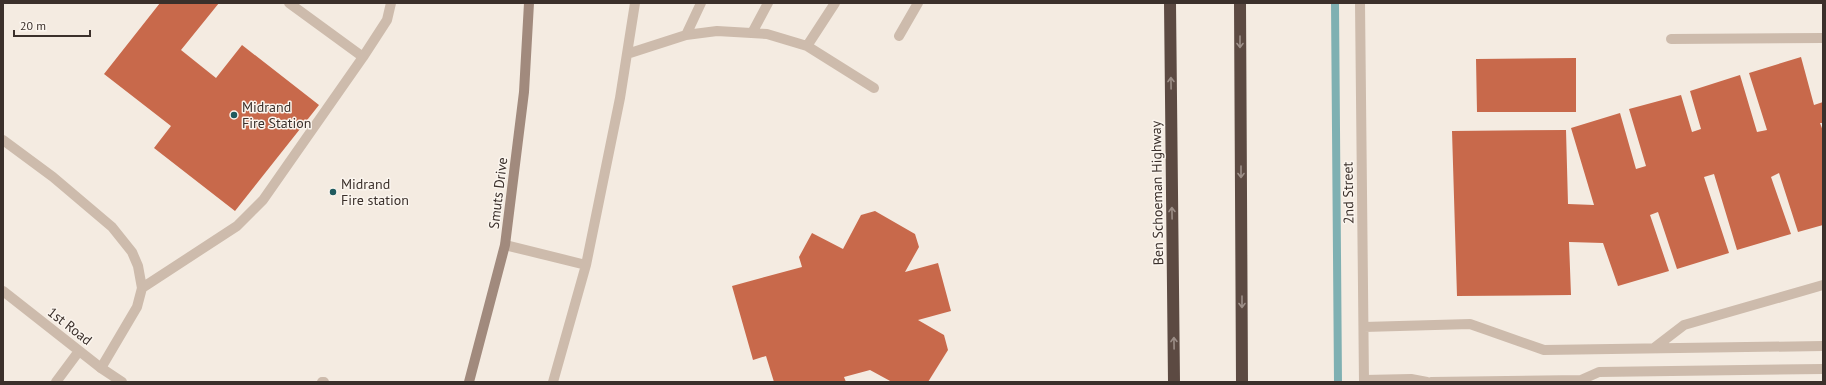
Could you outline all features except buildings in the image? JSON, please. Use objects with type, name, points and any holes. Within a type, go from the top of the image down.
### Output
[{"type":"highway","name":"Ben Schoeman Highway","points":[[1170,3],[1174,382]]},
{"type":"highway","points":[[1240,3],[1242,382]]},
{"type":"main road","name":"Smuts Drive","points":[[469,382],[505,245],[524,92],[529,3]]},
{"type":"street","points":[[289,3],[363,57]]},
{"type":"street","points":[[142,288],[237,226],[263,200],[363,57],[387,20],[391,3]]},
{"type":"street","points":[[553,382],[586,265],[620,98],[635,3]]},
{"type":"street","points":[[686,34],[701,3]]},
{"type":"street","points":[[752,33],[768,3]]},
{"type":"street","points":[[807,46],[836,3]]},
{"type":"street","points":[[899,36],[918,3]]},
{"type":"street","name":"2nd Street","points":[[1360,3],[1364,381]]},
{"type":"street","points":[[627,54],[686,34],[717,31],[767,34],[807,46],[874,88]]},
{"type":"street","points":[[1671,39],[1823,38]]},
{"type":"street","points":[[3,140],[53,177],[112,227],[132,252],[138,266],[142,288],[137,307],[101,368]]},
{"type":"street","points":[[505,245],[586,265]]},
{"type":"street","points":[[1654,348],[1684,325],[1823,285]]},
{"type":"street","name":"1st Road","points":[[3,291],[101,368],[122,382]]},
{"type":"street","points":[[1364,327],[1470,324],[1544,350],[1823,346]]},
{"type":"street","points":[[56,382],[79,351]]},
{"type":"street","points":[[1431,382],[1581,380],[1599,372],[1823,369]]},
{"type":"street","points":[[1364,381],[1410,379],[1427,382]]},
{"type":"waterway","points":[[1335,3],[1338,382]]},
{"type":"place","name":"Midrand Fire Station","points":[[234,115]]},
{"type":"place","name":"Midrand Fire station","points":[[333,192]]}]
